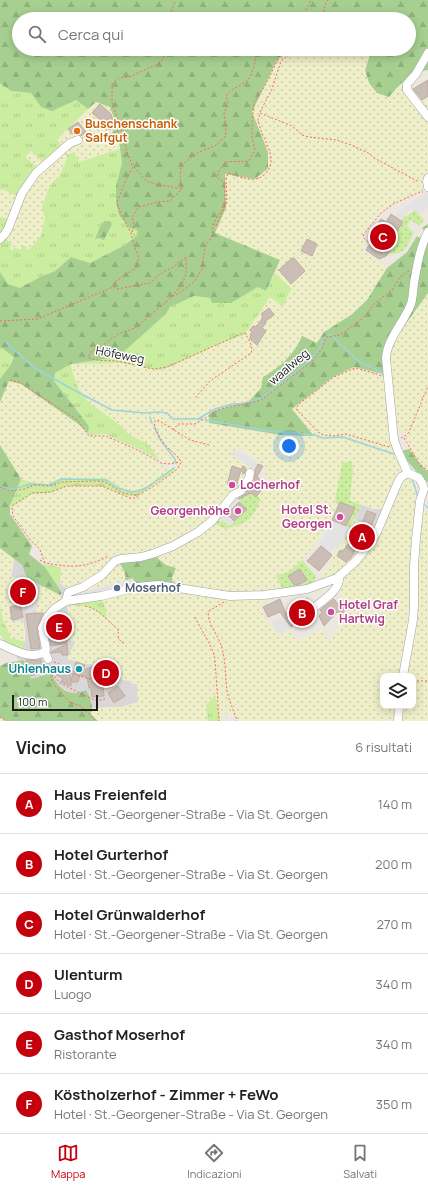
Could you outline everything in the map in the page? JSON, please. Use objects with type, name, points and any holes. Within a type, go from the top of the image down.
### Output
[{"type":"street","points":[[428,53],[407,87],[428,117]]},
{"type":"street","points":[[0,239],[8,229],[22,193],[36,173],[70,143],[78,140]]},
{"type":"street","points":[[404,673],[414,606],[415,559],[424,501],[424,489],[419,478],[408,473],[396,444],[386,350],[406,316],[411,303],[417,265],[428,232]]},
{"type":"street","points":[[66,601],[68,593],[83,587],[102,575],[115,561],[152,554],[173,546],[198,532],[209,524],[233,495],[241,491],[249,478],[250,473]]},
{"type":"street","points":[[0,644],[28,655],[47,655],[42,628],[48,616],[54,609],[66,601],[158,585],[230,596],[245,596],[293,592],[319,585],[339,576],[366,550],[377,532],[398,482],[401,477],[408,473]]},
{"type":"street","points":[[316,606],[332,593],[340,580],[339,576]]},
{"type":"street","points":[[398,721],[399,709]]},
{"type":"path","points":[[171,12],[175,0]]},
{"type":"path","points":[[305,12],[311,0]]},
{"type":"path","points":[[324,12],[326,2],[328,0]]},
{"type":"path","points":[[164,56],[160,62],[129,77],[119,78],[112,84],[112,103],[133,167],[147,180],[159,185],[182,189]]},
{"type":"path","points":[[182,189],[180,177],[181,165],[197,153],[215,146],[225,137],[226,127],[224,113],[228,103],[226,96],[229,92],[248,80],[251,76],[256,56]]},
{"type":"path","points":[[172,297],[195,282],[202,269],[205,246],[212,237],[213,224],[222,210],[224,200],[224,182],[218,178],[218,172],[226,162],[236,160],[242,162],[249,161],[255,150],[252,138],[254,102],[265,86],[280,56]]},
{"type":"path","points":[[213,224],[216,226],[227,202],[226,179],[228,173],[257,180],[269,170],[272,163],[270,151],[258,120],[272,89],[281,61],[287,56]]},
{"type":"path","points":[[260,113],[292,126],[302,134],[309,137],[337,140],[351,145],[427,186],[420,192],[393,204],[381,213],[364,234],[364,238],[368,242]]},
{"type":"path","points":[[78,140],[90,134],[99,139],[121,130]]},
{"type":"path","points":[[0,321],[38,319],[113,286],[115,282],[136,268],[139,258],[131,233],[120,212],[117,202],[127,177],[133,167]]},
{"type":"path","points":[[131,233],[134,225],[132,216],[140,207],[157,202],[170,201],[182,189]]},
{"type":"path","points":[[113,286],[117,289],[150,283],[160,274],[173,267],[186,257],[186,274],[183,282],[172,297]]},
{"type":"path","name":"waalweg","points":[[173,430],[178,424],[195,424],[200,422],[220,409],[261,400],[311,362],[322,348],[326,337],[340,335],[357,323],[367,314],[374,304],[392,290],[400,277],[417,265]]},
{"type":"path","name":"Höfeweg","points":[[172,297],[135,328],[118,334],[102,346],[92,351],[88,357],[96,360],[116,361],[159,369],[167,367],[241,334],[245,334],[251,346],[251,353],[210,382],[195,398]]},
{"type":"path","points":[[382,377],[377,374],[355,368],[334,377],[299,404],[296,409],[318,432],[323,435],[333,436],[346,434],[380,444],[396,444],[409,432],[428,386]]},
{"type":"path","points":[[10,380],[21,383],[77,420],[89,436],[106,436],[142,452],[161,463],[168,464],[181,462]]},
{"type":"path","points":[[181,462],[164,444],[154,425],[155,421],[160,420],[190,440],[209,445]]},
{"type":"path","points":[[404,437],[419,463],[428,471]]},
{"type":"path","points":[[45,563],[38,546],[31,541],[13,516],[12,506],[32,493],[50,492],[67,486],[102,486],[130,498],[135,498],[175,471],[181,462]]},
{"type":"path","points":[[0,487],[10,491],[34,486],[49,486],[62,482],[97,481],[105,482],[124,493],[140,494]]},
{"type":"path","points":[[40,560],[45,563],[74,567],[98,562],[110,556]]},
{"type":"path","points":[[230,596],[226,601],[208,613],[211,624],[220,640],[224,653],[228,692],[236,721]]},
{"type":"path","points":[[85,606],[92,607],[100,612],[119,630],[120,641],[124,643]]},
{"type":"path","points":[[195,617],[213,652],[215,659],[219,721]]},
{"type":"path","points":[[47,655],[64,666],[68,672],[89,679],[111,676],[117,672]]},
{"type":"path","points":[[96,721],[81,706],[69,702],[52,682],[52,670],[55,677],[66,687],[94,700],[102,700],[106,698]]},
{"type":"path","points":[[416,681],[428,681]]},
{"type":"path","points":[[0,717],[6,721]]},
{"type":"shaded area","points":[[428,192],[428,208],[419,214],[412,208],[400,219],[395,215],[412,201]]},
{"type":"shaded area","points":[[229,452],[242,453],[248,456],[257,464],[254,471]]},
{"type":"shaded area","points":[[235,494],[239,500],[227,514],[234,521],[229,526],[224,521],[217,520]]},
{"type":"shaded area","points":[[362,505],[373,509],[385,509],[377,532],[354,519]]},
{"type":"shaded area","points":[[329,520],[349,528],[338,550],[334,547],[329,553],[318,544],[323,537],[325,538],[327,535],[325,533],[329,529],[327,526]]},
{"type":"shaded area","points":[[14,559],[22,565],[27,578],[41,584],[36,612],[62,600],[60,595],[62,593],[57,584],[60,582],[68,589],[76,642],[99,665],[99,662],[106,661],[114,664],[119,672],[117,674],[122,680],[137,683],[138,702],[121,707],[93,708],[91,700],[61,688],[55,682],[51,672],[31,679],[24,660],[18,661],[16,655],[9,606],[18,604],[16,599],[19,578],[11,577]]},
{"type":"shaded area","name":"Moserhof","points":[[133,578],[137,587],[84,598],[83,592]]},
{"type":"shaded area","points":[[31,586],[36,586],[34,600],[37,601],[36,609],[26,613],[28,601],[30,601]]},
{"type":"shaded area","points":[[282,616],[291,629],[281,634],[275,630],[272,621]]},
{"type":"green space","points":[[0,0],[428,0],[428,70],[423,71],[400,84],[389,97],[377,93],[369,83],[365,70],[370,56],[416,56],[416,12],[12,12],[12,56],[282,56],[277,60],[252,112],[268,152],[268,168],[255,179],[225,174],[226,208],[215,233],[280,260],[266,291],[258,287],[231,303],[212,303],[210,298],[194,296],[170,307],[166,314],[118,357],[71,364],[55,373],[54,381],[89,426],[88,433],[77,423],[21,384],[9,381],[0,402],[0,379],[11,364],[14,357],[2,348],[0,349],[0,272],[8,284],[20,288],[55,271],[71,257],[90,263],[125,245],[138,235],[137,230],[129,228],[119,215],[116,202],[116,186],[122,163],[119,141],[112,132],[117,127],[110,107],[96,102],[88,109],[76,100],[52,111],[41,107],[31,93],[11,91],[0,83]]},
{"type":"green space","points":[[282,56],[380,56],[389,97],[400,84],[416,106],[428,99],[428,188],[400,201],[380,213],[369,225],[362,236],[366,242],[363,250],[387,268],[367,300],[351,315],[324,332],[317,343],[302,336],[292,353],[279,367],[263,377],[261,388],[249,401],[213,411],[209,423],[281,435],[314,436],[291,409],[333,377],[354,367],[383,374],[394,443],[405,469],[385,509],[373,509],[349,500],[352,461],[342,463],[335,500],[339,505],[332,520],[329,520],[319,540],[302,560],[290,571],[276,576],[283,591],[264,595],[266,603],[260,606],[271,627],[280,635],[290,630],[297,642],[321,629],[329,642],[352,606],[336,589],[346,573],[359,562],[403,480],[408,478],[411,479],[418,500],[410,624],[403,650],[402,673],[380,673],[380,709],[398,709],[396,721],[379,721],[375,719],[376,721],[236,721],[233,712],[220,716],[215,696],[206,705],[208,721],[98,721],[91,714],[93,708],[121,707],[138,702],[137,684],[132,684],[131,681],[122,680],[117,674],[119,672],[114,664],[111,665],[106,661],[99,662],[99,665],[86,664],[67,659],[75,642],[71,641],[67,603],[95,609],[106,620],[106,610],[102,599],[147,590],[165,590],[226,599],[173,587],[172,577],[166,565],[152,554],[142,556],[119,554],[110,555],[98,561],[75,567],[45,563],[40,550],[31,541],[14,515],[12,508],[32,494],[67,486],[102,486],[126,496],[137,496],[176,470],[178,464],[160,461],[151,448],[144,442],[127,433],[122,427],[87,401],[85,395],[79,389],[72,372],[71,364],[122,363],[163,370],[221,343],[244,335],[270,297],[283,306],[292,289],[275,273],[280,260],[215,234],[226,208],[224,174],[255,179],[268,152],[252,112],[277,60]],"holes":[[[241,449],[262,464],[266,469],[264,474],[269,482],[257,496],[243,524],[225,529],[214,523],[236,495],[247,489],[252,483],[250,481],[257,473],[229,452]]]},
{"type":"green space","points":[[0,83],[11,91],[31,93],[41,107],[76,100],[88,109],[57,139],[64,149],[43,162],[31,151],[25,157],[41,170],[21,198],[2,189],[0,191]]},
{"type":"green space","points":[[96,102],[110,107],[117,127],[113,132],[119,141],[120,149],[79,162],[67,159],[60,175],[48,190],[42,205],[45,218],[41,236],[29,250],[11,251],[8,249],[5,238],[14,222],[0,217],[0,191],[31,151],[43,162],[64,149],[57,139]]},
{"type":"green space","points":[[120,149],[122,163],[116,202],[119,215],[129,228],[137,230],[138,235],[125,245],[90,263],[71,257],[55,271],[20,288],[8,284],[0,272],[0,217],[14,221],[5,238],[12,244],[9,249],[11,251],[16,247],[19,250],[24,245],[29,250],[41,236],[45,218],[42,206],[48,190],[60,175],[67,159],[67,155],[74,152],[79,162]]},
{"type":"green space","points":[[415,210],[424,220],[419,226],[411,220],[407,226],[414,233],[405,249],[394,254],[389,253],[392,249],[389,246],[404,222],[401,220]]},
{"type":"green space","points":[[104,221],[110,221],[112,224],[104,240],[99,238],[95,239],[100,227]]},
{"type":"green space","points":[[428,224],[428,293],[392,343],[383,374],[354,367],[333,377],[292,409],[314,436],[281,435],[209,423],[209,414],[213,411],[249,401],[261,388],[263,377],[291,355],[302,336],[317,343],[324,332],[351,315],[367,300],[387,268],[407,252],[417,236],[420,238],[425,231],[422,228]]},
{"type":"green space","points":[[275,273],[292,289],[283,307],[270,297],[244,335],[221,343],[163,370],[122,363],[71,364],[118,357],[166,314],[170,307],[194,296],[231,303],[258,287],[266,291]]},
{"type":"green space","points":[[428,293],[428,472],[409,449],[406,433],[395,426],[388,357],[392,343]]},
{"type":"green space","points":[[2,348],[14,357],[11,364],[0,379],[0,349]]},
{"type":"green space","points":[[71,364],[77,384],[87,401],[122,427],[127,433],[144,442],[151,448],[160,461],[143,451],[105,434],[90,435],[88,433],[89,426],[54,381],[55,373]]},
{"type":"green space","points":[[9,381],[21,384],[77,423],[88,436],[106,436],[142,452],[166,468],[174,467],[146,487],[131,491],[119,487],[106,478],[61,478],[48,484],[30,482],[21,479],[0,445],[0,402]]},
{"type":"green space","points":[[0,445],[21,479],[10,505],[10,514],[32,546],[29,554],[45,567],[62,593],[60,595],[27,578],[22,565],[0,548]]},
{"type":"green space","points":[[409,449],[428,472],[428,482],[416,471],[401,451]]},
{"type":"green space","points":[[352,461],[353,472],[349,500],[362,505],[349,528],[346,526],[355,508],[340,502],[339,505],[335,500],[342,463]]},
{"type":"green space","points":[[174,467],[176,470],[137,496],[126,496],[102,486],[67,486],[50,493],[32,494],[13,506],[10,505],[21,479],[30,482],[48,484],[61,478],[106,478],[119,487],[131,491],[146,487]]},
{"type":"green space","points":[[251,493],[261,500],[254,513],[248,520],[239,525],[225,529],[214,523],[217,520],[224,521],[230,526],[246,510],[238,499]]},
{"type":"green space","points":[[424,506],[428,512],[428,721],[401,721],[403,709],[416,709],[416,673],[408,673],[413,641],[417,571]]},
{"type":"green space","points":[[354,519],[377,532],[339,576],[322,581],[321,573],[333,561],[332,559],[336,549],[338,549]]},
{"type":"green space","points":[[0,548],[14,559],[11,577],[19,578],[16,599],[18,604],[9,607],[12,622],[23,620],[26,634],[25,642],[10,638],[3,621],[0,605]]},
{"type":"green space","points":[[152,554],[166,565],[176,568],[172,577],[173,587],[137,587],[133,579],[125,581],[125,573],[118,561]]},
{"type":"green space","points":[[110,556],[137,556],[123,558],[98,577],[68,589],[60,582],[61,567],[80,567],[98,562]]},
{"type":"green space","points":[[302,560],[316,576],[314,582],[299,588],[283,591],[276,576],[290,571]]},
{"type":"green space","points":[[118,561],[125,573],[125,581],[83,592],[82,588]]},
{"type":"green space","points":[[42,564],[61,567],[60,582],[57,584],[58,587],[45,567]]},
{"type":"green space","points":[[41,584],[60,595],[62,600],[50,613],[36,612]]},
{"type":"green space","points":[[102,599],[106,610],[106,620],[92,608],[67,603]]},
{"type":"green space","points":[[0,605],[3,621],[10,638],[25,642],[22,651],[7,646],[0,634]]},
{"type":"green space","points":[[24,660],[31,679],[51,672],[54,679],[65,691],[78,693],[86,690],[92,704],[91,714],[98,721],[6,721],[0,717],[0,666],[6,663]]},
{"type":"green space","points":[[215,695],[220,721],[208,721],[206,705]]},
{"type":"building","points":[[428,80],[428,96],[422,100],[413,89]]},
{"type":"building","points":[[100,104],[111,114],[115,128],[109,130],[108,126],[105,126],[104,123],[92,113]]},
{"type":"building","name":"Buschenschank Salfgut","points":[[78,122],[86,132],[81,136],[76,135],[75,133],[72,134],[68,129]]},
{"type":"building","points":[[391,214],[403,222],[389,246],[392,249],[386,256],[379,259],[366,250],[371,242],[369,240],[381,219],[386,222]]},
{"type":"building","points":[[307,239],[317,244],[312,256],[301,251]]},
{"type":"building","points":[[292,258],[294,258],[305,271],[291,284],[279,270]]},
{"type":"building","points":[[269,308],[274,315],[264,322],[266,323],[262,328],[266,331],[257,345],[250,339],[252,332],[250,330],[253,326],[255,327],[258,325],[263,317],[261,314]]},
{"type":"building","points":[[258,464],[263,466],[257,477],[266,484],[256,497],[251,493],[238,499],[245,494],[254,481],[255,470]]},
{"type":"building","points":[[232,466],[241,469],[244,466],[246,469],[244,474],[241,470],[236,487],[227,485]]},
{"type":"building","points":[[239,502],[247,509],[234,521],[227,514]]},
{"type":"building","points":[[340,502],[355,508],[346,526],[332,520]]},
{"type":"building","points":[[367,511],[376,514],[370,529],[364,542],[359,540],[354,548],[356,549],[351,558],[346,562],[337,556],[340,550],[342,552],[351,541],[358,527],[360,528]]},
{"type":"building","points":[[321,546],[332,555],[319,571],[307,561]]},
{"type":"building","points":[[300,569],[307,580],[300,584],[294,585],[288,576]]},
{"type":"building","points":[[19,583],[31,586],[30,601],[17,598]]},
{"type":"building","points":[[307,598],[313,610],[291,627],[280,612],[268,617],[263,607],[280,599],[286,614]]},
{"type":"building","points":[[334,599],[342,606],[353,604],[342,614],[337,612],[324,626],[319,616],[322,613],[320,610]]},
{"type":"building","points":[[20,605],[23,617],[12,620],[10,607]]},
{"type":"building","points":[[43,613],[37,629],[40,648],[31,649],[26,614]]},
{"type":"building","points":[[65,619],[67,643],[51,646],[49,635],[52,635],[50,625],[52,620]]},
{"type":"building","points":[[67,644],[68,655],[62,655],[61,652],[51,653],[51,652]]},
{"type":"building","points":[[26,660],[41,660],[45,671],[31,676]]},
{"type":"building","points":[[76,662],[85,665],[83,670],[92,667],[110,667],[110,675],[99,676],[101,687],[103,687],[104,696],[92,697],[91,688],[89,688],[87,677],[80,675],[78,682],[71,682],[71,686],[61,682],[63,678],[56,675],[59,666],[65,668],[64,671],[70,673],[71,681]]},
{"type":"building","points":[[118,686],[125,696],[114,703],[108,693]]},
{"type":"waterway","points":[[198,419],[215,409],[232,404],[241,404],[261,399],[310,361],[321,347],[325,337],[331,335],[357,360],[381,372],[384,377]]},
{"type":"waterway","points":[[5,341],[33,367],[112,410],[167,413],[173,419],[202,419]]},
{"type":"waterway","points":[[150,417],[152,423]]},
{"type":"waterway","points":[[205,420],[269,431],[315,435],[323,438],[343,437],[397,455]]},
{"type":"waterway","points":[[154,427],[161,441],[175,459],[176,463]]},
{"type":"waterway","points":[[0,486],[10,490],[31,484],[49,485],[62,479],[106,480],[118,488],[131,492],[146,488],[174,468]]},
{"type":"waterway","points":[[412,479],[417,495]]},
{"type":"waterway","points":[[425,505],[428,508]]},
{"type":"place","name":"Buschenschank Salfgut","points":[[77,131]]},
{"type":"place","name":"Hotel Grünwalderhof","points":[[383,237]]},
{"type":"place","name":"Locherhof","points":[[232,485]]},
{"type":"place","name":"Georgenhöhe","points":[[238,511]]},
{"type":"place","name":"Hotel St. Georgen","points":[[340,517]]},
{"type":"place","name":"Haus Freienfeld","points":[[362,537]]},
{"type":"place","name":"Moserhof","points":[[117,588]]},
{"type":"place","name":"Köstholzerhof - Zimmer + FeWo","points":[[23,592]]},
{"type":"place","name":"Hotel Graf Hartwig","points":[[331,612]]},
{"type":"place","name":"Hotel Gurterhof","points":[[302,613]]},
{"type":"place","name":"Gasthof Moserhof","points":[[59,627]]},
{"type":"place","name":"Uhlenhaus","points":[[79,669]]},
{"type":"place","name":"Ulenturm","points":[[106,673]]}]
